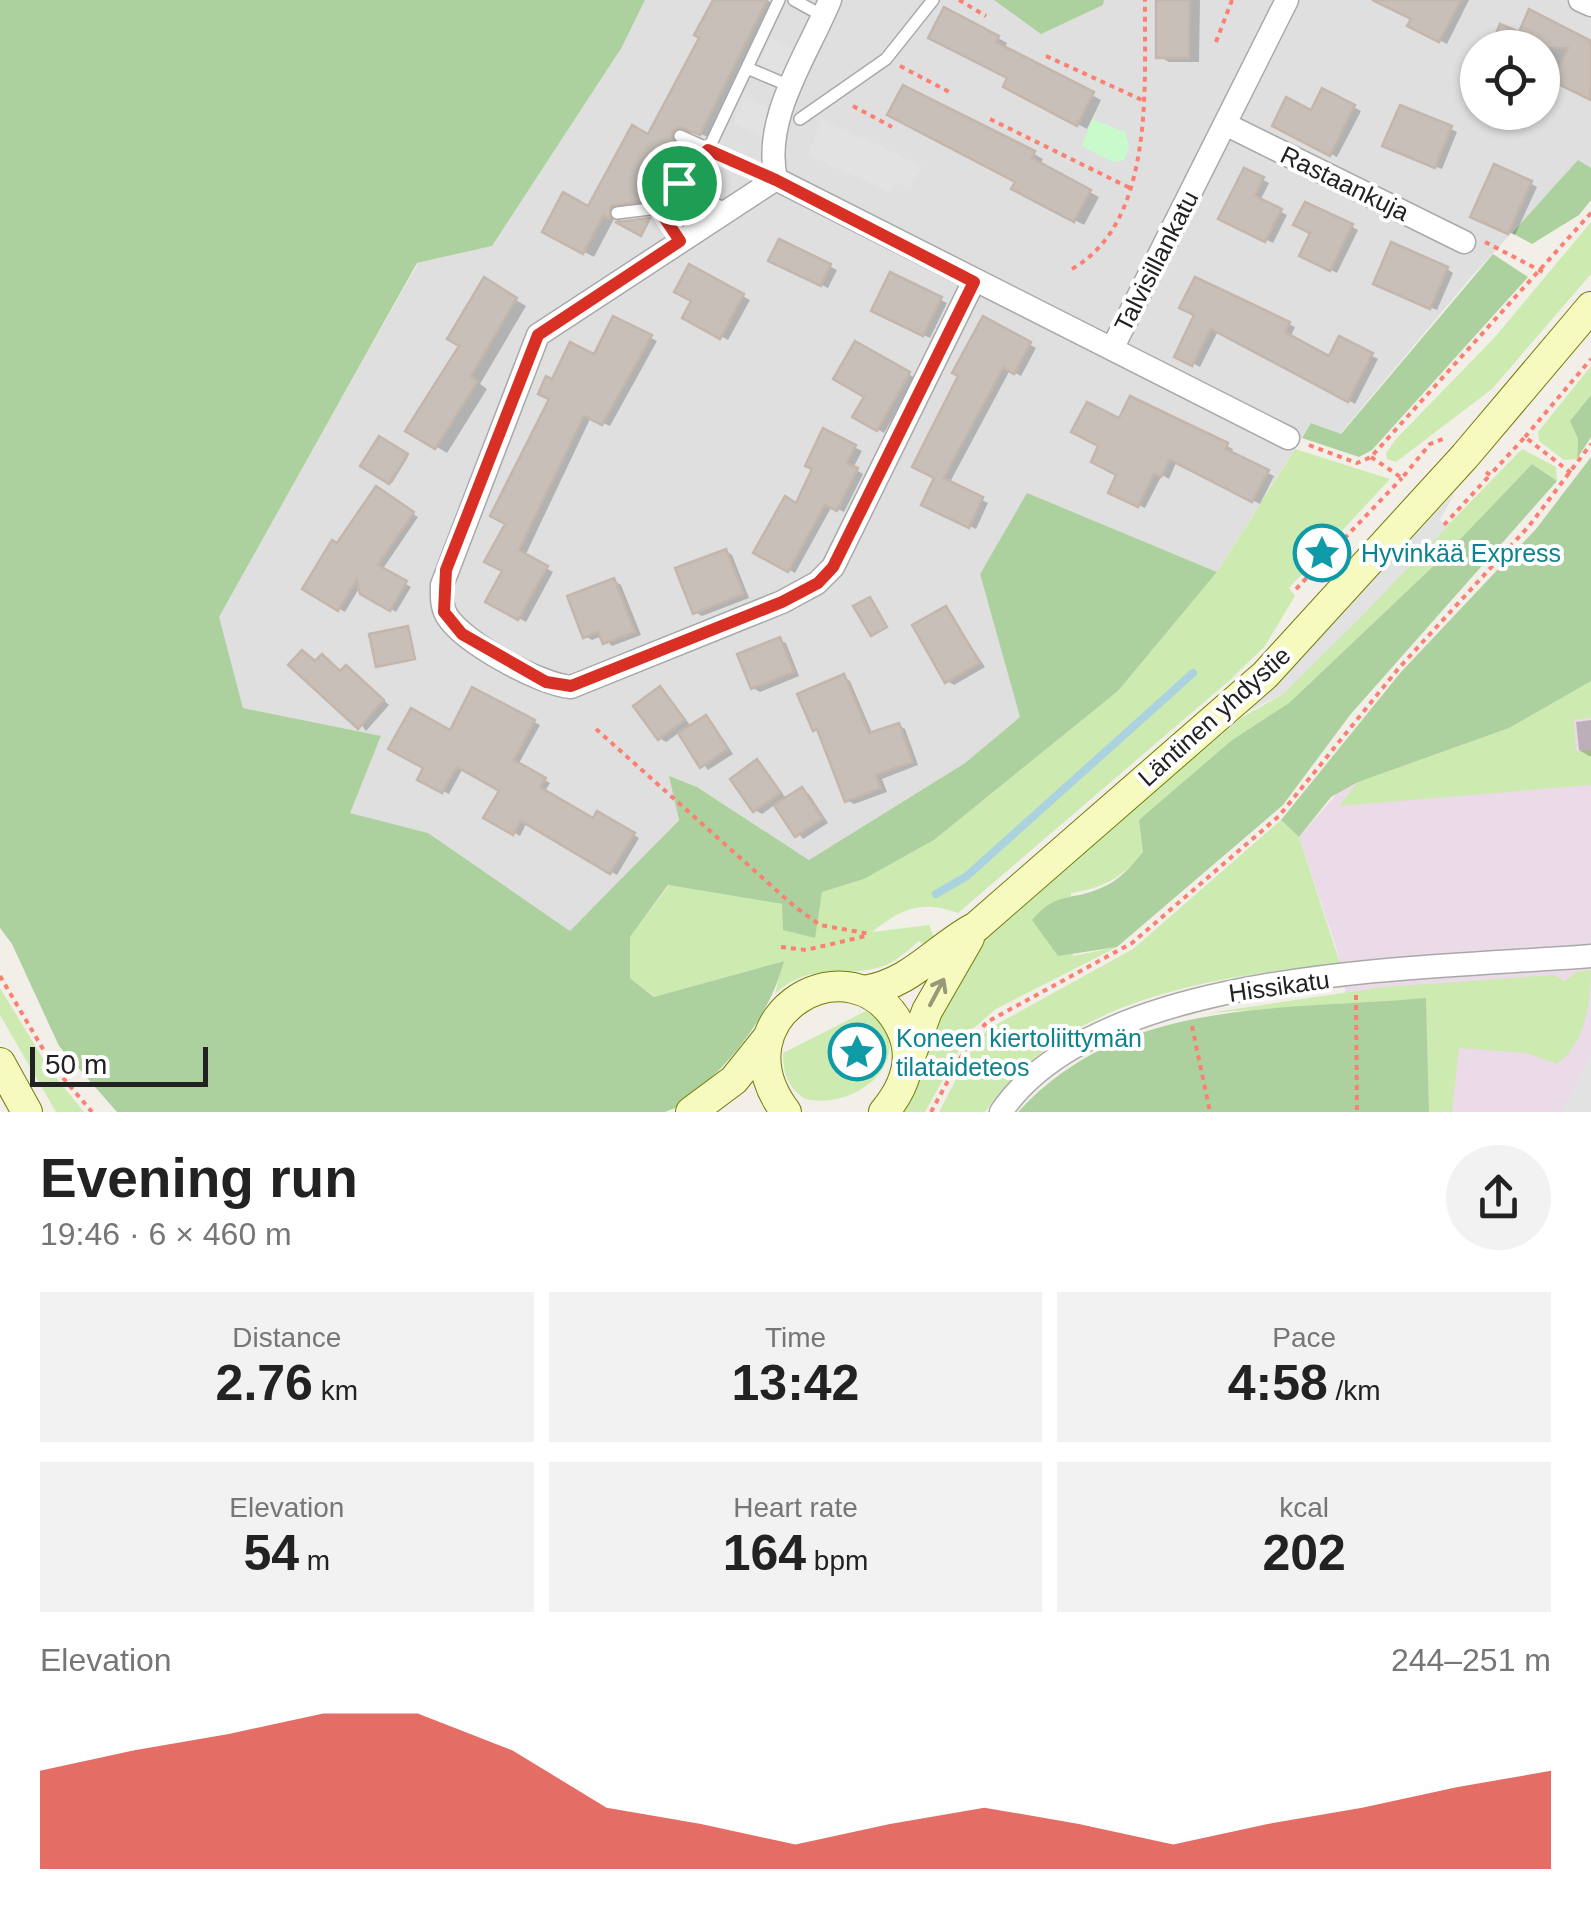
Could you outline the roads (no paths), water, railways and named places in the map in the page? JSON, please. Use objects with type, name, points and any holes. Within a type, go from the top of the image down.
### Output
[{"type":"main road","name":"Läntinen yhdystie","points":[[864,991],[892,987],[948,942],[976,926],[1265,675],[1464,456],[1591,307]]},
{"type":"main road","name":"Läntinen yhdystie","points":[[884,1112],[903,1082],[927,1011],[976,926]]},
{"type":"main road","points":[[692,1112],[734,1080],[766,1040],[782,1011],[809,992],[826,988],[864,991],[892,1011],[904,1034],[908,1062]]},
{"type":"main road","points":[[766,1040],[764,1059],[769,1086],[786,1112]]},
{"type":"main road","points":[[0,1063],[28,1112]]},
{"type":"main road","points":[[762,1112],[786,1112]]},
{"type":"street","name":"Talvisillankatu","points":[[776,180],[974,282],[1113,347],[1287,0]]},
{"type":"street","points":[[1580,0],[1591,5]]},
{"type":"street","points":[[826,8],[773,130],[771,157],[776,180],[538,335],[446,570],[444,612],[462,634],[559,686],[593,681],[782,602],[818,583],[833,567],[974,282]]},
{"type":"street","name":"Rastaankuja","points":[[1226,124],[1464,242]]},
{"type":"street","points":[[1113,347],[1288,438]]},
{"type":"street","name":"Hissikatu","points":[[1001,1112],[1059,1056],[1126,1022],[1187,1002],[1357,976],[1591,956]]},
{"type":"lane","points":[[617,213],[658,208],[708,150],[779,0]]},
{"type":"lane","points":[[794,0],[826,8]]},
{"type":"lane","points":[[800,119],[886,59],[933,0]]},
{"type":"lane","points":[[746,68],[792,87]]},
{"type":"lane","points":[[680,136],[776,180]]},
{"type":"lane","points":[[679,183],[728,211]]},
{"type":"lane","points":[[658,208],[680,241]]},
{"type":"waterway","points":[[936,894],[967,876],[1193,673]]},
{"type":"place","name":"Hyvinkää Express","points":[[1322,553]]},
{"type":"place","name":"Koneen kiertoliittymän tilataideteos","points":[[857,1052]]}]
